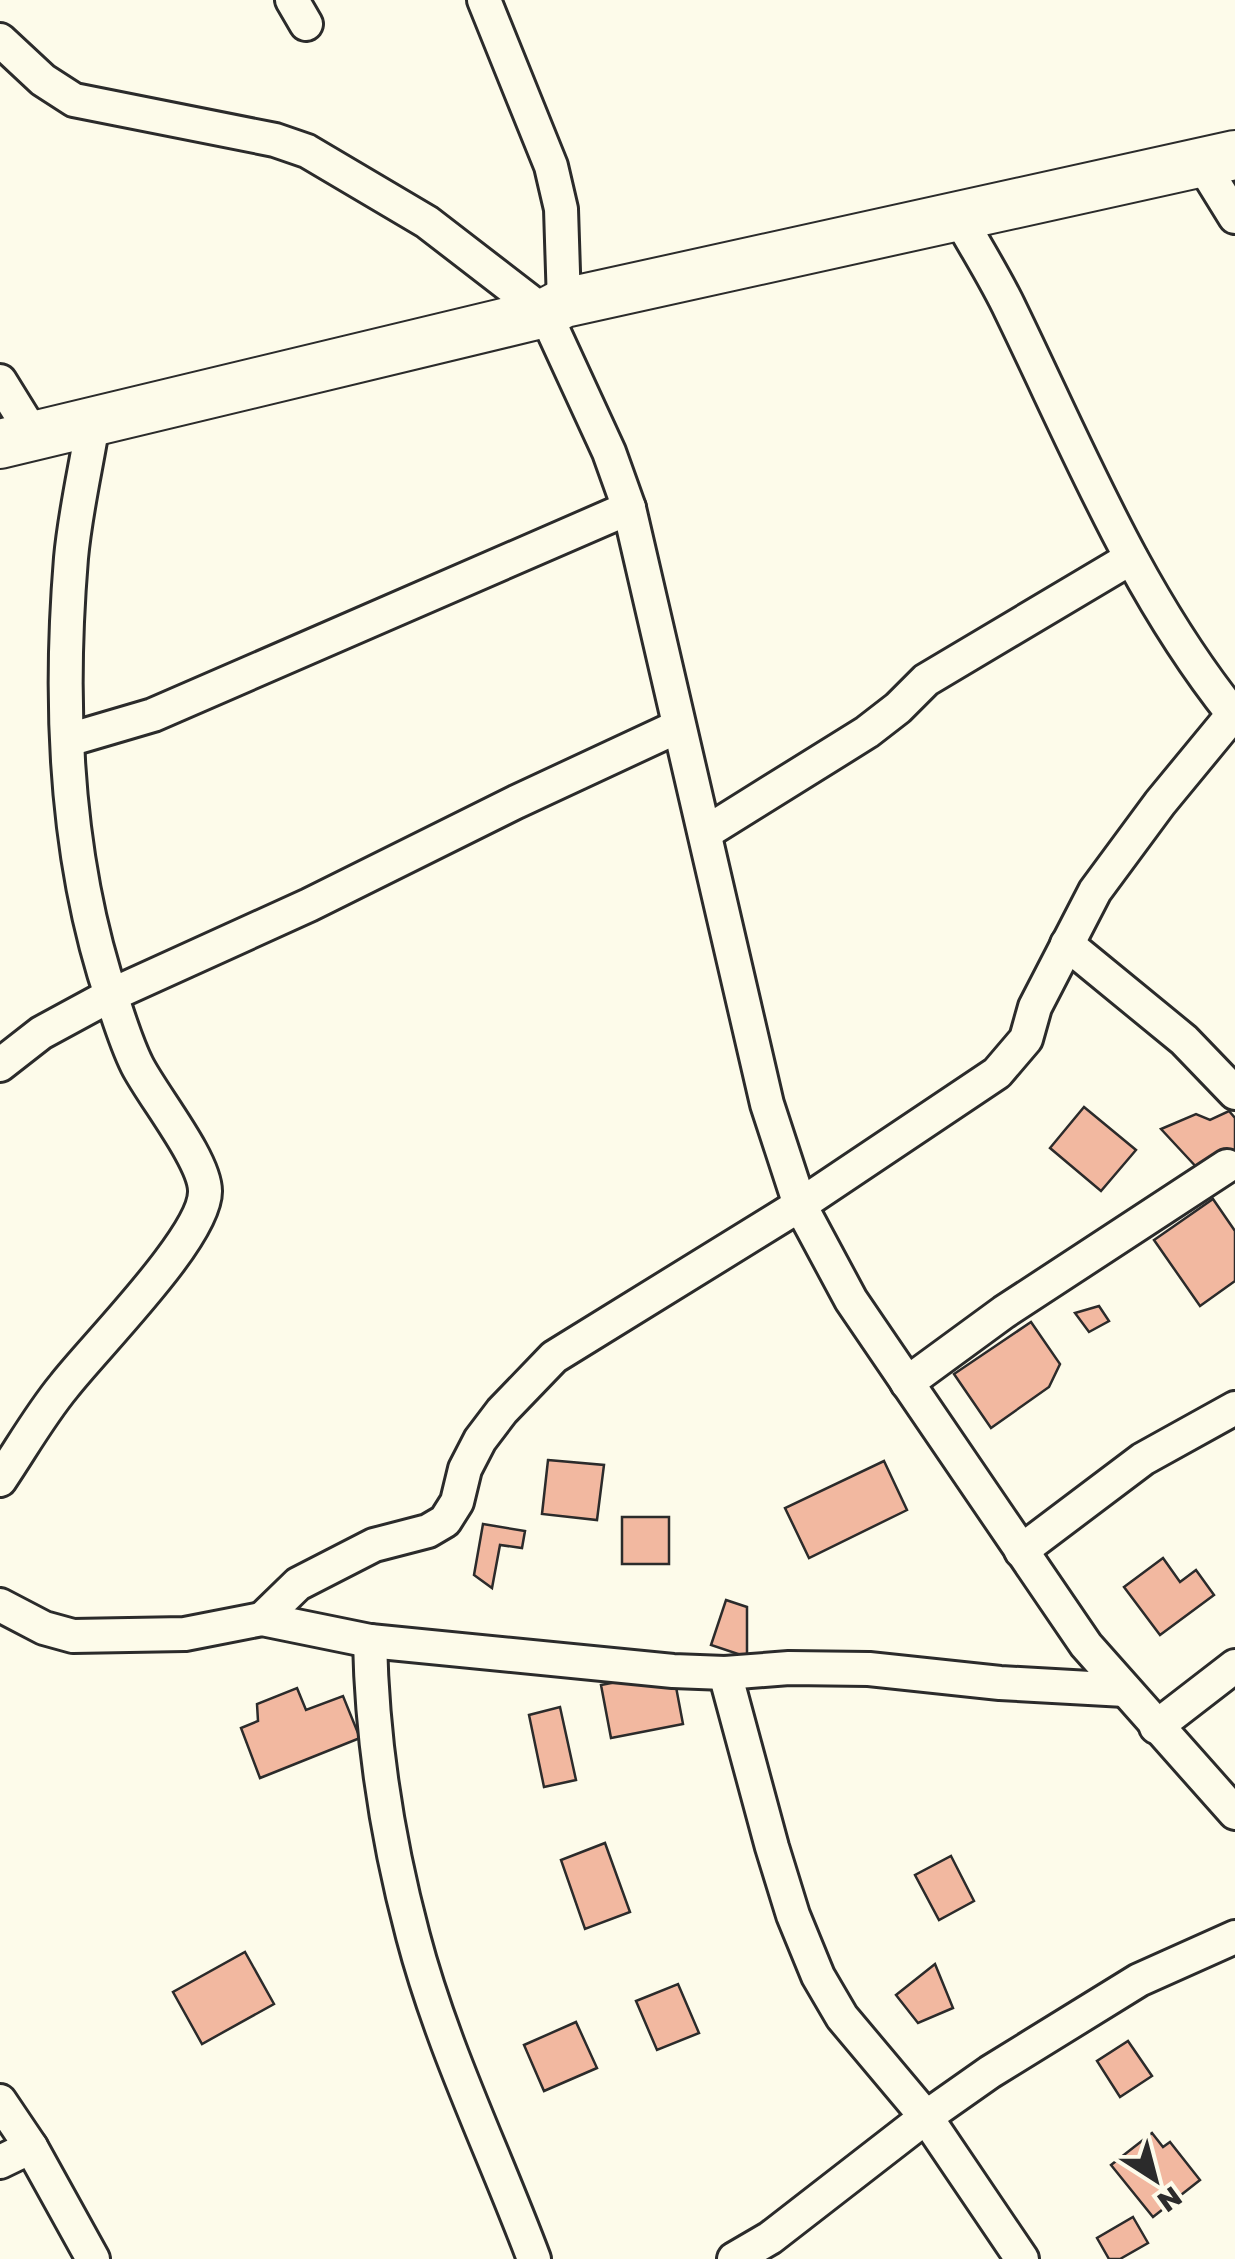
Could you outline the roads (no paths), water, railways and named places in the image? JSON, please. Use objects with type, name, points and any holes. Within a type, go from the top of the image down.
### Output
[{"type":"street","points":[[484,0],[551,166],[561,208],[555,308],[629,508],[767,1104],[800,1204],[850,1300],[1086,1645],[1235,1813]]},
{"type":"street","points":[[0,40],[43,80],[74,100],[275,140],[307,151],[427,222],[555,308]]},
{"type":"street","points":[[0,381],[17,440],[555,308],[1218,159],[1235,216]]},
{"type":"street","points":[[262,1620],[298,1584],[374,1545],[428,1532],[445,1522],[458,1502],[465,1470],[480,1440],[502,1410],[554,1357],[800,1204],[997,1074],[1026,1039],[1035,1007],[1095,891],[1234,713],[1198,670],[1131,558],[1074,447],[1010,307],[959,217]]},
{"type":"street","points":[[0,1480],[62,1388],[182,1241],[200,1212],[206,1191],[198,1168],[136,1064],[111,995],[86,899],[75,827],[66,710],[71,556],[94,423]]},
{"type":"street","points":[[68,740],[153,714],[629,508]]},
{"type":"street","points":[[705,832],[867,732],[926,680],[1131,558]]},
{"type":"street","points":[[0,1066],[41,1033],[111,995],[310,905],[677,727]]},
{"type":"street","points":[[1067,944],[1184,1040],[1235,1093]]},
{"type":"street","points":[[907,1383],[1004,1312],[1227,1166]]},
{"type":"street","points":[[1021,1551],[1143,1459],[1235,1408]]},
{"type":"street","points":[[0,1605],[44,1628],[73,1636],[185,1634],[262,1620],[370,1641],[600,1666],[725,1674],[789,1668],[869,1669],[1000,1683],[1125,1690]]},
{"type":"street","points":[[370,1641],[371,1686],[391,1833],[413,1937],[441,2024],[534,2259]]},
{"type":"street","points":[[1156,1727],[1235,1666]]},
{"type":"street","points":[[725,1674],[772,1847],[793,1915],[818,1976],[842,2016],[926,2116],[1022,2259]]},
{"type":"street","points":[[734,2259],[770,2238],[926,2116],[990,2072],[1139,1980],[1235,1938]]},
{"type":"street","points":[[0,2101],[92,2259]]},
{"type":"street","points":[[0,2162],[30,2147]]}]
